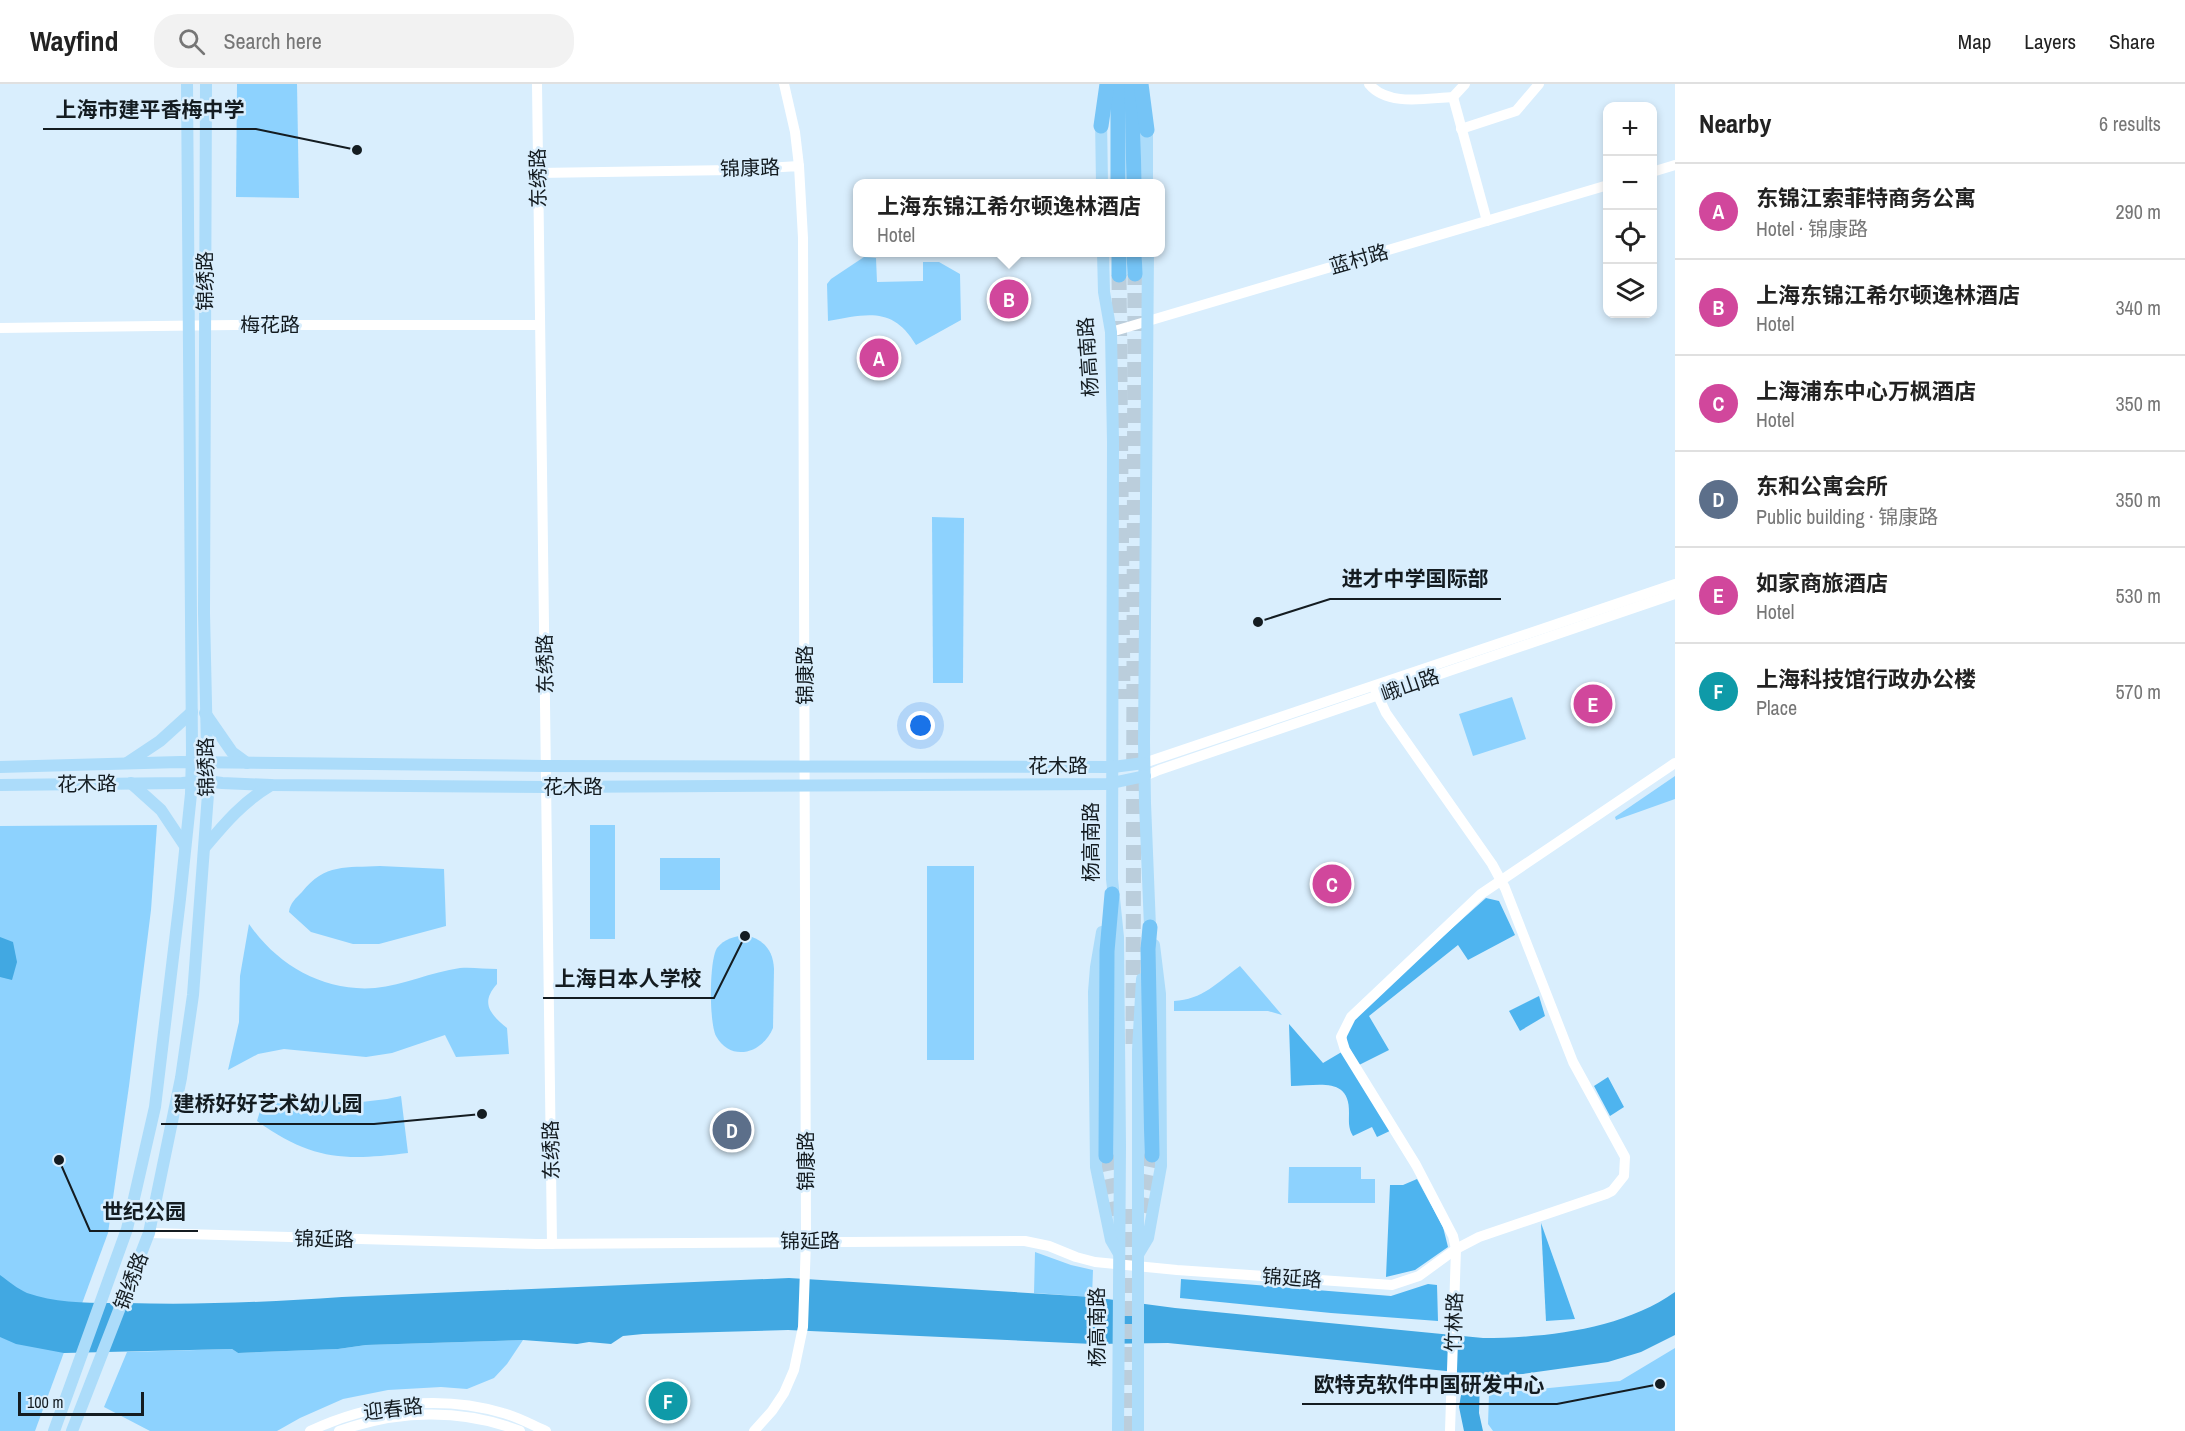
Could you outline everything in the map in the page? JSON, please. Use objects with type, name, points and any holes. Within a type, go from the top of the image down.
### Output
[{"type":"highway","points":[[1101,126],[1107,84]]},
{"type":"highway","points":[[1118,84],[1119,179]]},
{"type":"highway","points":[[1132,84],[1134,179]]},
{"type":"highway","points":[[1141,84],[1147,130]]},
{"type":"highway","points":[[1119,257],[1119,275]]},
{"type":"highway","points":[[1134,257],[1135,274]]},
{"type":"highway","points":[[1106,1156],[1107,951],[1112,894]]},
{"type":"highway","points":[[1150,927],[1148,950],[1152,1155]]},
{"type":"main road","name":"锦绣路","points":[[54,1431],[127,1229],[155,1107],[180,899],[191,782],[192,712],[187,84]]},
{"type":"main road","name":"锦绣路","points":[[72,1431],[150,1233],[181,1078],[193,995],[205,847],[207,781],[206,84]]},
{"type":"main road","points":[[1100,84],[1102,179]]},
{"type":"main road","points":[[1147,179],[1148,84]]},
{"type":"main road","name":"杨高南路","points":[[1103,257],[1104,292],[1111,332],[1113,442],[1112,894],[1118,937],[1120,1146],[1118,1431]]},
{"type":"main road","points":[[1138,1254],[1148,1238],[1161,1167],[1160,994],[1150,927],[1145,770],[1149,257]]},
{"type":"main road","points":[[126,763],[160,741],[192,712]]},
{"type":"main road","points":[[206,713],[232,752],[248,764]]},
{"type":"main road","name":"花木路","points":[[0,767],[207,762],[545,766],[1113,767],[1145,770]]},
{"type":"main road","name":"花木路","points":[[0,785],[207,781],[271,785],[547,787],[1113,783],[1145,770]]},
{"type":"main road","points":[[131,783],[160,810],[185,846]]},
{"type":"main road","points":[[205,847],[236,812],[271,785]]},
{"type":"main road","points":[[1112,894],[1104,923],[1094,992],[1096,1167],[1111,1240],[1119,1252]]},
{"type":"main road","points":[[1138,1431],[1138,1050],[1143,969],[1150,927]]},
{"type":"street","name":"东绣路","points":[[537,84],[552,1244]]},
{"type":"street","points":[[784,84],[795,132],[799,166]]},
{"type":"street","points":[[1369,84],[1392,99],[1453,98],[1465,84]]},
{"type":"street","points":[[1461,129],[1516,111],[1539,84]]},
{"type":"street","points":[[1453,98],[1487,221]]},
{"type":"street","points":[[1657,171],[1675,165]]},
{"type":"street","name":"锦康路","points":[[538,173],[732,170],[799,166],[803,238],[805,767],[806,1241],[803,1328],[794,1370],[784,1393],[772,1412],[754,1431]]},
{"type":"street","name":"蓝村路","points":[[1111,332],[1603,186]]},
{"type":"street","name":"梅花路","points":[[0,328],[540,325]]},
{"type":"street","name":"峨山路","points":[[1145,770],[1159,770],[1675,584]]},
{"type":"street","name":"峨山路","points":[[1376,691],[1675,594]]},
{"type":"street","points":[[1376,691],[1386,713],[1501,879],[1675,763]]},
{"type":"street","name":"竹林路","points":[[1450,1431],[1456,1250],[1449,1225],[1416,1165],[1345,1050],[1341,1037],[1346,1025],[1361,1005],[1481,894],[1501,879]]},
{"type":"street","name":"锦延路","points":[[150,1233],[552,1244],[1025,1241],[1049,1246],[1095,1262],[1376,1285],[1392,1285],[1408,1281],[1479,1237],[1612,1191],[1624,1176],[1625,1157],[1621,1147],[1578,1071],[1501,879]]},
{"type":"street","name":"迎春路","points":[[310,1431],[355,1413],[416,1403],[443,1404],[504,1413],[546,1431]]},
{"type":"street","name":"迎春路","points":[[339,1431],[379,1419],[434,1414],[501,1424],[520,1431]]},
{"type":"shaded area","points":[[237,84],[297,84],[299,198],[236,197]]},
{"type":"shaded area","points":[[864,257],[876,258],[877,282],[923,281],[923,262],[939,262],[960,274],[961,320],[916,345],[907,332],[888,318],[867,315],[828,321],[827,284]]},
{"type":"shaded area","points":[[932,517],[964,518],[963,683],[933,683]]},
{"type":"shaded area","points":[[1512,697],[1526,739],[1473,756],[1459,714]]},
{"type":"shaded area","points":[[1675,776],[1675,799],[1616,820],[1615,817]]},
{"type":"shaded area","points":[[157,825],[151,910],[108,1233],[35,1431],[0,1431],[0,826]]},
{"type":"shaded area","points":[[590,825],[615,825],[615,939],[590,939]]},
{"type":"shaded area","points":[[660,858],[720,858],[720,890],[660,890]]},
{"type":"shaded area","points":[[927,866],[974,866],[974,1060],[927,1060]]},
{"type":"shaded area","points":[[346,867],[444,869],[446,926],[379,944],[353,944],[311,932],[289,912],[294,901],[319,876]]},
{"type":"shaded area","points":[[1486,898],[1499,901],[1515,935],[1468,960],[1458,945],[1369,1016],[1389,1050],[1359,1065],[1346,1042],[1348,1027],[1373,999]]},
{"type":"shaded area","points":[[249,924],[261,939],[288,964],[320,981],[338,986],[375,988],[460,968],[497,969],[497,984],[488,1003],[492,1013],[507,1028],[509,1054],[456,1057],[445,1035],[392,1053],[366,1057],[284,1049],[258,1054],[228,1070],[239,1022],[240,976]]},
{"type":"shaded area","points":[[746,935],[763,943],[772,956],[774,969],[773,1028],[762,1044],[755,1049],[738,1052],[730,1050],[716,1036],[712,1018],[711,978],[717,948],[730,938]]},
{"type":"shaded area","points":[[0,937],[13,942],[17,962],[12,980],[0,977]]},
{"type":"shaded area","points":[[1240,966],[1282,1015],[1268,1011],[1174,1011],[1174,1001],[1201,994]]},
{"type":"shaded area","points":[[1539,996],[1545,1016],[1520,1031],[1509,1011]]},
{"type":"shaded area","points":[[1289,1024],[1323,1063],[1345,1050],[1394,1129],[1377,1137],[1372,1127],[1353,1136],[1348,1101],[1338,1088],[1321,1085],[1291,1086]]},
{"type":"shaded area","points":[[1608,1077],[1624,1107],[1610,1116],[1594,1086]]},
{"type":"shaded area","points":[[401,1096],[408,1153],[365,1157],[329,1155],[295,1144],[257,1121],[260,1111],[280,1099],[353,1103]]},
{"type":"shaded area","points":[[1289,1167],[1361,1167],[1361,1179],[1375,1179],[1375,1203],[1288,1203]]},
{"type":"shaded area","points":[[1417,1179],[1443,1227],[1448,1247],[1415,1270],[1386,1277],[1390,1185],[1403,1185]]},
{"type":"shaded area","points":[[1541,1223],[1575,1319],[1546,1321]]},
{"type":"shaded area","points":[[1035,1252],[1093,1270],[1092,1297],[1034,1293]]},
{"type":"shaded area","points":[[0,1275],[27,1293],[39,1297],[89,1303],[154,1304],[262,1302],[789,1278],[1092,1297],[1175,1308],[1483,1338],[1532,1336],[1583,1329],[1632,1315],[1675,1292],[1675,1335],[1641,1352],[1608,1362],[1523,1374],[1493,1375],[1480,1379],[1479,1413],[1483,1431],[1464,1431],[1459,1407],[1464,1377],[1456,1372],[1168,1343],[1093,1344],[788,1330],[643,1334],[623,1336],[611,1344],[523,1340],[366,1345],[338,1349],[238,1353],[232,1349],[64,1353],[16,1344],[0,1337]]},
{"type":"shaded area","points":[[1181,1279],[1391,1296],[1428,1284],[1437,1285],[1438,1321],[1180,1298]]},
{"type":"shaded area","points":[[523,1340],[507,1364],[494,1378],[467,1389],[441,1387],[388,1390],[343,1399],[277,1431],[150,1431],[104,1407],[127,1352],[232,1349],[238,1353],[338,1349],[366,1345]]},
{"type":"shaded area","points":[[1675,1348],[1675,1431],[1493,1431],[1488,1424],[1489,1394],[1620,1381]]},
{"type":"tunnel","points":[[1133,1044],[1135,274]]},
{"type":"tunnel","points":[[1119,275],[1123,699]]},
{"type":"tunnel","points":[[1140,1212],[1152,1155]]},
{"type":"tunnel","points":[[1106,1156],[1118,1215]]},
{"type":"tunnel","points":[[1130,1431],[1132,1203]]},
{"type":"place","name":"上海市建平香梅中学","points":[[357,150]]},
{"type":"place","name":"上海东锦江希尔顿逸林酒店","points":[[1009,299]]},
{"type":"place","name":"东锦江索菲特商务公寓","points":[[879,358]]},
{"type":"place","name":"进才中学国际部","points":[[1258,622]]},
{"type":"place","name":"如家商旅酒店","points":[[1593,704]]},
{"type":"place","name":"上海浦东中心万枫酒店","points":[[1332,884]]},
{"type":"place","name":"上海日本人学校","points":[[745,936]]},
{"type":"place","name":"建桥好好艺术幼儿园","points":[[482,1114]]},
{"type":"place","name":"东和公寓会所","points":[[732,1130]]},
{"type":"place","name":"世纪公园","points":[[59,1160]]},
{"type":"place","name":"欧特克软件中国研发中心","points":[[1660,1384]]},
{"type":"place","name":"上海科技馆行政办公楼","points":[[668,1401]]}]
